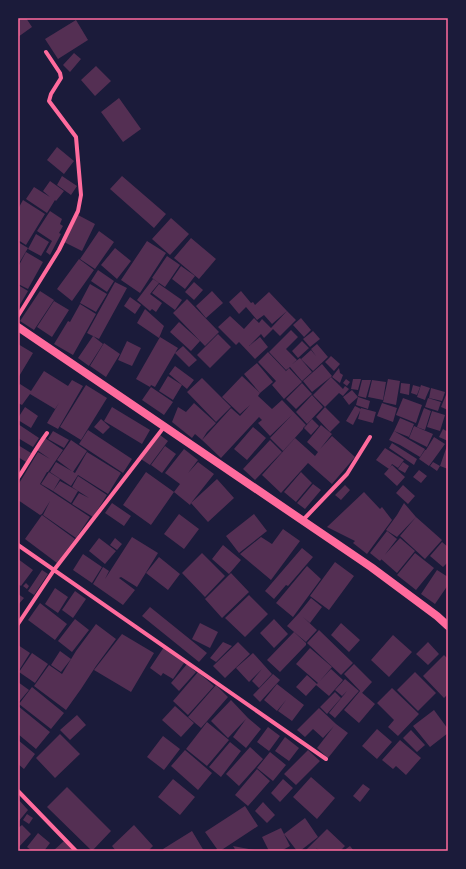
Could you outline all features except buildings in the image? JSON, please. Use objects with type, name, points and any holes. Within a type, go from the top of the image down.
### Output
[{"type":"main road","points":[[18,328],[304,520],[371,567],[437,616],[448,626]]},
{"type":"street","points":[[18,316],[59,250],[78,211],[81,195],[76,138],[49,101],[51,94],[61,78],[60,73],[46,52]]},
{"type":"street","points":[[18,624],[54,570],[164,426]]},
{"type":"street","points":[[18,478],[47,433]]},
{"type":"street","points":[[304,520],[347,474],[370,437]]},
{"type":"street","points":[[18,545],[326,759]]},
{"type":"street","points":[[18,791],[76,851]]}]
